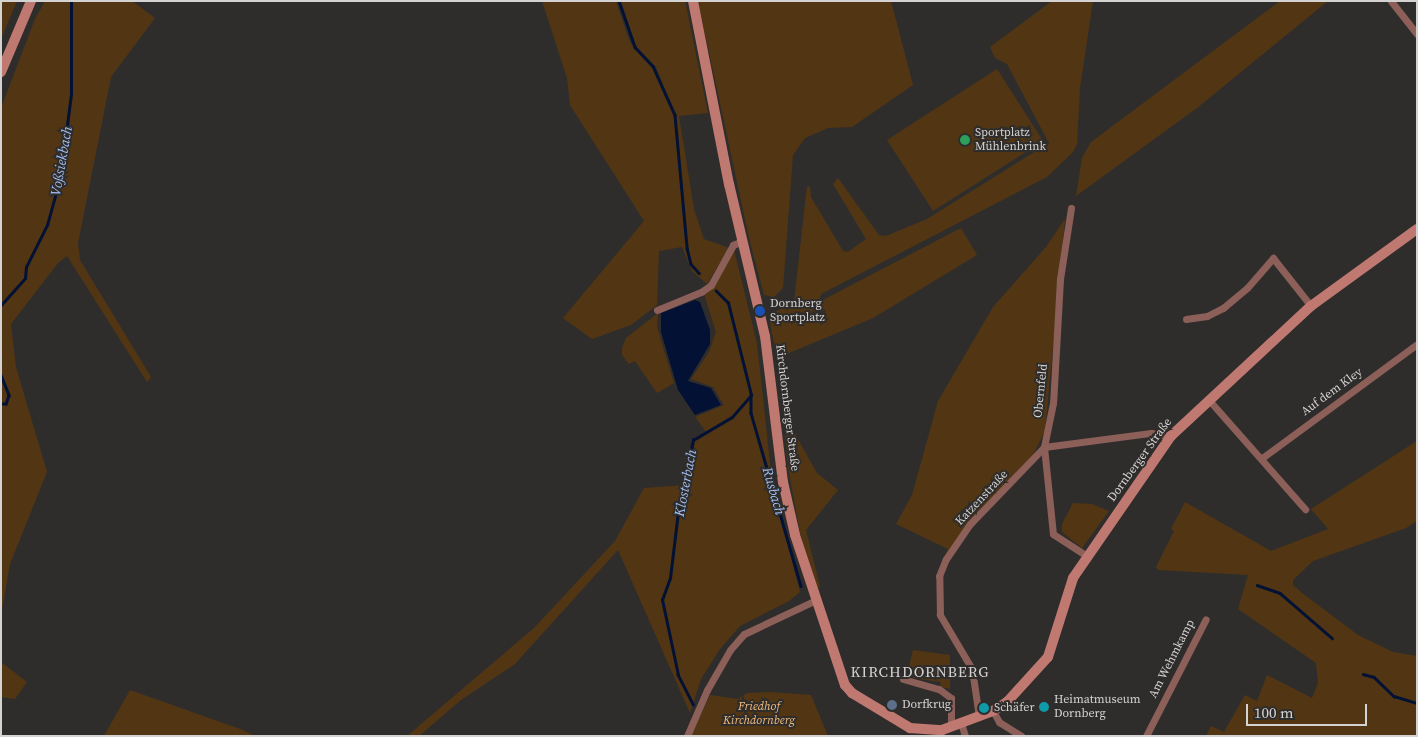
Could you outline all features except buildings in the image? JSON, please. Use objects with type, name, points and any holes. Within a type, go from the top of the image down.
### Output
[{"type":"street","points":[[1,72],[31,1]]},
{"type":"street","name":"Kirchdornberger Straße","points":[[693,1],[742,241],[765,336],[788,508],[840,676],[852,693],[910,728],[934,732],[962,723]]},
{"type":"street","points":[[1391,1],[1417,34]]},
{"type":"street","name":"Obernfeld","points":[[1070,208],[1060,279],[1053,403],[1044,446],[1053,534],[1087,556]]},
{"type":"street","name":"Dornberger Straße","points":[[962,723],[993,712],[1007,702],[1048,657],[1070,584],[1087,556],[1171,436],[1208,399],[1311,306],[1417,229]]},
{"type":"street","points":[[656,310],[701,292],[711,284],[733,245],[742,241]]},
{"type":"street","points":[[1186,319],[1207,316],[1223,308],[1247,288],[1273,258],[1311,306]]},
{"type":"street","name":"Auf dem Kley","points":[[1262,458],[1417,344]]},
{"type":"street","points":[[1208,399],[1305,509]]},
{"type":"street","points":[[1044,446],[1151,433],[1171,436]]},
{"type":"street","name":"Katzenstraße","points":[[979,717],[972,669],[940,615],[939,576],[946,559],[970,524],[1044,446]]},
{"type":"street","points":[[687,736],[707,690],[730,650],[744,634],[816,600]]},
{"type":"street","name":"Am Wehmkamp","points":[[1146,736],[1206,619]]},
{"type":"street","points":[[903,679],[939,688],[951,698],[951,727]]},
{"type":"street","points":[[993,712],[999,722],[1022,736]]},
{"type":"street","points":[[962,723],[965,736]]},
{"type":"green space","points":[[1,1],[17,1],[1,39]]},
{"type":"green space","points":[[45,1],[132,1],[155,18],[111,77],[78,243],[80,260],[151,377],[147,382],[67,256],[58,263],[11,324],[16,367],[47,472],[10,564],[1,615],[1,108],[35,19]]},
{"type":"green space","points":[[542,1],[616,1],[629,40],[634,48],[654,67],[675,116],[656,67],[636,47],[621,1],[685,1],[708,113],[679,116],[694,209],[704,239],[729,248],[707,284],[692,271],[682,247],[659,251],[657,305],[631,325],[592,339],[563,318],[644,221],[570,105],[567,78]]},
{"type":"green space","points":[[698,1],[891,1],[913,85],[852,127],[828,128],[805,138],[793,155],[783,288],[774,297],[764,295],[750,242]]},
{"type":"green space","points":[[1052,1],[1093,1],[1080,88],[1077,144],[1073,152],[1047,177],[821,294],[819,302],[961,228],[977,255],[873,318],[789,353],[776,352],[769,319],[771,314],[794,302],[807,186],[810,187],[811,197],[843,251],[848,252],[866,239],[833,184],[838,178],[879,235],[886,236],[927,219],[1049,143],[1007,64],[995,58],[990,47]]},
{"type":"green space","points":[[1280,1],[1328,1],[1197,108],[1076,196],[1082,158],[1091,142]]},
{"type":"green space","name":"Sportplatz Mühlenbrink","points":[[997,69],[1043,141],[933,211],[887,140]]},
{"type":"green space","points":[[1065,219],[1045,431],[1034,453],[941,563],[948,549],[896,524],[912,495],[938,401],[993,307],[1046,247]]},
{"type":"green space","points":[[734,250],[757,343],[772,482],[800,592],[789,601],[740,626],[720,649],[701,679],[690,713],[618,550],[515,664],[461,700],[419,736],[407,736],[534,628],[615,541],[644,488],[687,485],[695,441],[707,433],[695,417],[724,405],[713,387],[691,379],[709,352],[716,332],[704,294],[711,289]]},
{"type":"green space","points":[[658,313],[657,327],[674,383],[657,393],[635,361],[629,364],[622,355],[622,348],[626,338]]},
{"type":"green space","points":[[782,360],[791,427],[817,473],[838,490],[806,530],[820,587],[818,588],[800,533],[788,467],[778,361]]},
{"type":"green space","points":[[1417,441],[1417,521],[1406,528],[1313,561],[1293,580],[1293,585],[1358,635],[1393,652],[1417,656],[1417,736],[1206,736],[1211,726],[1224,732],[1245,695],[1257,701],[1267,675],[1312,698],[1318,683],[1316,663],[1238,609],[1248,575],[1158,570],[1156,567],[1174,531],[1171,529],[1185,502],[1271,551],[1328,529],[1311,509]]},
{"type":"green space","points":[[1073,503],[1092,504],[1109,511],[1082,548],[1062,532],[1062,524]]},
{"type":"green space","points":[[913,650],[950,655],[950,689],[942,687],[940,682],[913,678],[912,667],[909,666]]},
{"type":"green space","points":[[1,662],[27,682],[15,699],[1,697]]},
{"type":"green space","points":[[130,690],[243,730],[255,736],[104,736]]},
{"type":"green space","name":"Friedhof Kirchdornberg","points":[[769,692],[811,695],[828,736],[691,736],[710,695],[738,699],[747,693]]},
{"type":"water","points":[[695,300],[700,302],[710,330],[710,344],[688,381],[711,388],[721,405],[695,415],[678,390],[661,332],[661,313]]},
{"type":"waterway","name":"Voßsiekbach","points":[[1,305],[25,278],[26,267],[47,225],[60,178],[71,95],[71,1]]},
{"type":"waterway","name":"Klosterbach","points":[[619,1],[635,47],[653,66],[675,115],[687,248],[691,264],[699,273]]},
{"type":"waterway","name":"Klosterbach","points":[[693,705],[678,675],[662,600],[670,578],[678,512],[693,440],[732,417],[751,395],[728,303],[716,291]]},
{"type":"waterway","name":"Voßsiekbach","points":[[1,375],[9,395],[6,404],[1,404]]},
{"type":"waterway","name":"Rusbach","points":[[751,395],[751,413],[801,586]]},
{"type":"waterway","points":[[1257,585],[1280,593],[1332,638]]},
{"type":"waterway","points":[[1363,674],[1374,677],[1394,696],[1417,703]]},
{"type":"place","name":"Sportplatz Mühlenbrink","points":[[965,140]]},
{"type":"place","name":"Dornberg Sportplatz","points":[[760,311]]},
{"type":"place","name":"Dorfkrug","points":[[892,705]]},
{"type":"place","name":"Heimatmuseum Dornberg","points":[[1044,707]]},
{"type":"place","name":"Schäfer","points":[[984,708]]},
{"type":"district","name":"KIRCHDORNBERG","points":[[920,672]]}]
